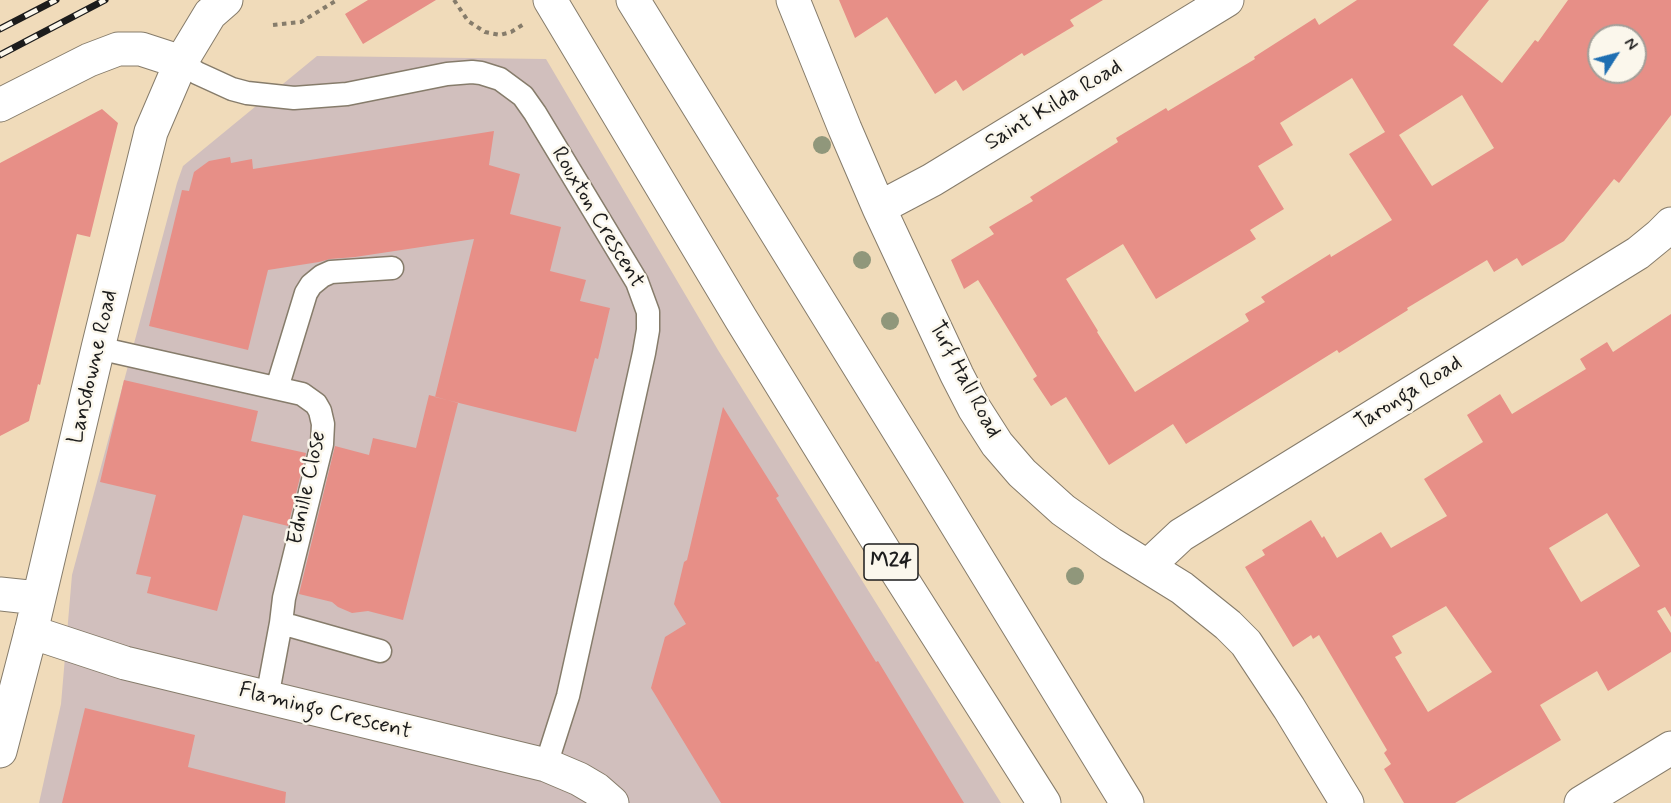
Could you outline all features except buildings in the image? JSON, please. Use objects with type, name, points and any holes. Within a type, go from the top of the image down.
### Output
[{"type":"street","name":"Lansdowne Road","points":[[0,751],[32,632],[151,132],[181,62],[210,14],[226,0]]},
{"type":"street","points":[[633,0],[1127,803]]},
{"type":"street","name":"Turf Hall Road","points":[[793,0],[879,208],[957,375],[974,408],[997,444],[1022,473],[1063,510],[1111,544],[1182,588],[1228,625],[1266,671],[1347,803]]},
{"type":"street","name":"Saint Kilda Road","points":[[879,208],[932,180],[1227,0]]},
{"type":"street","name":"M24","points":[[539,11],[741,319],[1044,803]]},
{"type":"street","points":[[0,105],[89,60],[118,49],[141,49],[181,62]]},
{"type":"street","name":"Taronga Road","points":[[1148,566],[1181,535],[1638,253],[1671,224]]},
{"type":"street","points":[[0,594],[39,598]]},
{"type":"street","name":"Flamingo Crescent","points":[[32,632],[124,663],[546,765],[579,779],[596,789],[612,803]]},
{"type":"street","points":[[1581,803],[1671,748]]},
{"type":"lane","name":"Rouxton Crescent","points":[[181,62],[197,73],[232,89],[247,93],[294,98],[347,94],[447,74],[472,72],[500,79],[523,96],[535,113],[637,282],[648,312],[645,353],[568,696],[546,765]]},
{"type":"lane","points":[[277,388],[306,292],[311,285],[331,272],[392,268]]},
{"type":"lane","name":"Ednille Close","points":[[98,348],[302,394],[311,400],[320,411],[323,424],[322,444],[284,598],[267,698]]},
{"type":"lane","points":[[281,622],[380,651]]},
{"type":"path","points":[[273,25],[300,22],[338,0]]},
{"type":"path","points":[[454,0],[468,21],[485,32],[500,35],[511,32],[539,11]]},
{"type":"shaded area","points":[[317,56],[546,59],[718,350],[1001,803],[39,803],[61,704],[72,575],[183,166]]},
{"type":"railway","points":[[0,29],[56,0]]},
{"type":"railway","points":[[0,55],[105,0]]}]
